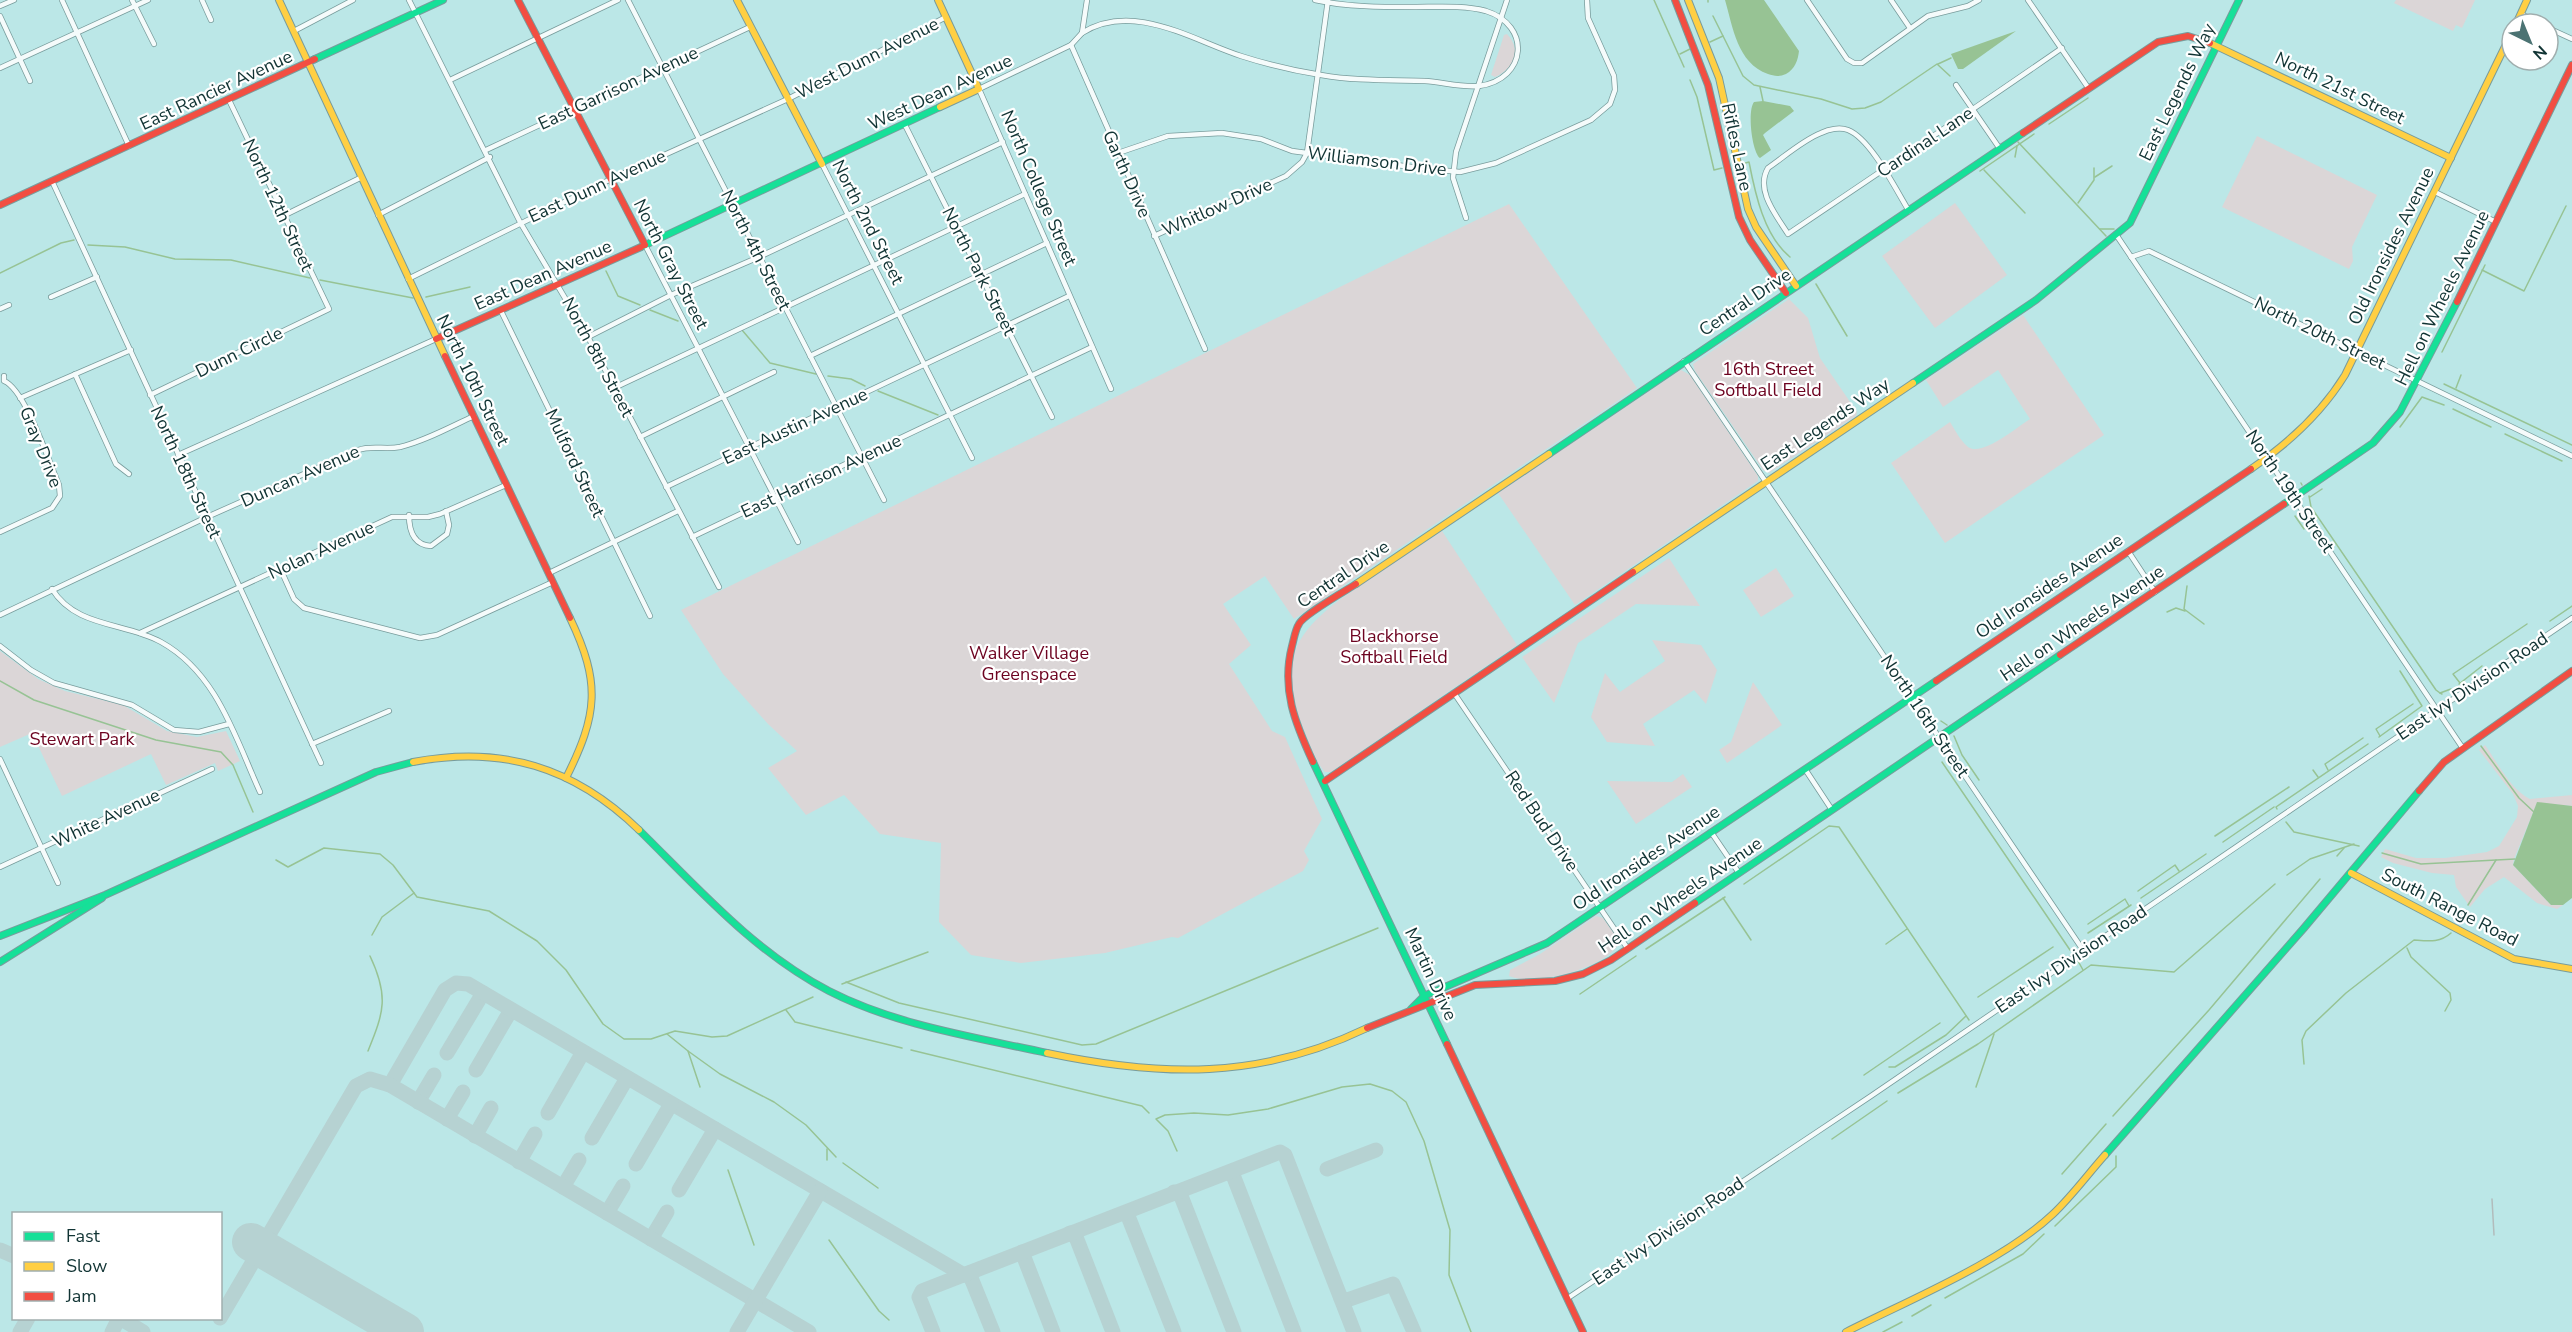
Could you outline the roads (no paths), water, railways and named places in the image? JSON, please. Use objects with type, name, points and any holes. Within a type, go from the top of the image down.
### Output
[{"type":"street","points":[[0,6],[14,0]]},
{"type":"street","points":[[62,0],[129,146]]},
{"type":"street","points":[[132,0],[154,44]]},
{"type":"street","points":[[0,68],[148,0]]},
{"type":"street","points":[[202,0],[212,20]]},
{"type":"street","name":"North 10th Street","points":[[279,0],[360,178],[586,651],[594,683],[586,736],[566,778]]},
{"type":"street","points":[[294,31],[353,0]]},
{"type":"street","name":"North 8th Street","points":[[409,0],[490,157],[520,222],[550,274],[559,284],[588,337],[719,587]]},
{"type":"street","name":"East Rancier Avenue","points":[[0,205],[444,0]]},
{"type":"street","name":"North Gray Street","points":[[518,0],[798,542]]},
{"type":"street","points":[[450,80],[618,0]]},
{"type":"street","name":"North 4th Street","points":[[628,0],[884,500]]},
{"type":"street","name":"North 2nd Street","points":[[737,0],[972,458]]},
{"type":"street","name":"North College Street","points":[[938,0],[1111,389]]},
{"type":"street","points":[[1082,33],[1087,0]]},
{"type":"street","points":[[1071,45],[1082,33],[1091,28],[1120,22],[1161,26],[1243,57],[1319,75],[1478,86],[1509,74],[1518,62],[1520,50],[1517,41],[1503,18],[1477,9],[1362,6],[1315,0]]},
{"type":"street","points":[[1466,218],[1456,194],[1453,171],[1456,152],[1503,18],[1507,0]]},
{"type":"street","name":"Williamson Drive","points":[[1118,153],[1152,140],[1200,133],[1249,137],[1307,153],[1453,171],[1469,170],[1496,162],[1590,120],[1611,104],[1615,90],[1611,68],[1588,18],[1587,0]]},
{"type":"street","name":"Rifles Lane","points":[[1675,0],[1708,86],[1739,217],[1750,240],[1786,293]]},
{"type":"street","name":"Rifles Lane","points":[[1688,0],[1721,86],[1748,208],[1756,227],[1796,286]]},
{"type":"street","points":[[1807,0],[1847,59],[1854,63],[1862,63],[1928,16],[1977,1]]},
{"type":"street","points":[[1891,0],[1910,28]]},
{"type":"street","points":[[2028,0],[2090,90]]},
{"type":"street","name":"East Legends Way","points":[[1325,781],[2036,300],[2116,236],[2130,223],[2239,0]]},
{"type":"street","points":[[1307,153],[1328,1]]},
{"type":"street","points":[[0,16],[30,81]]},
{"type":"street","name":"West Dunn Avenue","points":[[788,99],[946,17]]},
{"type":"street","name":"East Garrison Avenue","points":[[486,150],[750,27]]},
{"type":"street","name":"Central Drive","points":[[1299,622],[2090,90],[2157,42],[2188,36],[2217,45]]},
{"type":"street","name":"West Dean Avenue","points":[[822,164],[1071,45]]},
{"type":"street","name":"Garth Drive","points":[[1071,45],[1205,349]]},
{"type":"street","name":"North 21st Street","points":[[2217,45],[2451,158]]},
{"type":"street","name":"Cardinal Lane","points":[[1883,170],[1863,141],[1849,130],[1837,129],[1820,133],[1768,168],[1763,176],[1762,187],[1788,234],[1973,110],[2062,48]]},
{"type":"street","name":"Old Ironsides Avenue","points":[[1410,1009],[1424,996],[1482,970],[1538,949],[2128,551],[2267,456],[2301,430],[2324,408],[2340,385],[2500,57]]},
{"type":"street","name":"Hell on Wheels Avenue","points":[[1410,1009],[1429,1006],[1480,984],[1552,981],[1577,977],[1599,967],[2350,460],[2382,434],[2400,412],[2418,381],[2572,65]]},
{"type":"street","points":[[1956,85],[2000,149]]},
{"type":"street","name":"East Dunn Avenue","points":[[408,279],[610,179],[788,99]]},
{"type":"street","name":"North 12th Street","points":[[229,100],[329,309]]},
{"type":"street","name":"North Park Street","points":[[905,125],[1052,417]]},
{"type":"street","points":[[588,337],[671,295],[759,257],[1003,142]]},
{"type":"street","name":"Whitlow Drive","points":[[1154,236],[1279,179],[1297,168],[1307,153]]},
{"type":"street","points":[[378,215],[490,157]]},
{"type":"street","name":"East Dean Avenue","points":[[178,455],[822,164]]},
{"type":"street","points":[[1883,170],[1909,211]]},
{"type":"street","points":[[283,216],[360,178]]},
{"type":"street","name":"North 18th Street","points":[[52,181],[321,763]]},
{"type":"street","points":[[2434,192],[2496,222]]},
{"type":"street","points":[[614,388],[1025,194]]},
{"type":"street","name":"North 19th Street","points":[[2116,236],[2295,497],[2462,747]]},
{"type":"street","points":[[810,356],[1047,243]]},
{"type":"street","name":"North 20th Street","points":[[2131,257],[2149,252],[2357,350],[2572,456]]},
{"type":"street","points":[[51,297],[97,277]]},
{"type":"street","name":"East Austin Avenue","points":[[666,487],[1069,296]]},
{"type":"street","points":[[0,309],[9,305]]},
{"type":"street","name":"Dunn Circle","points":[[150,395],[329,309]]},
{"type":"street","name":"Mulford Street","points":[[501,310],[612,543],[650,616]]},
{"type":"street","name":"East Harrison Avenue","points":[[692,537],[1092,348]]},
{"type":"street","points":[[3,379],[11,383],[20,398],[131,350]]},
{"type":"street","name":"North 16th Street","points":[[1684,362],[1913,696],[2083,950]]},
{"type":"street","points":[[640,437],[774,372]]},
{"type":"street","points":[[75,374],[116,464],[129,474]]},
{"type":"street","name":"Gray Drive","points":[[0,532],[52,508],[60,496],[59,485],[20,398]]},
{"type":"street","name":"Duncan Avenue","points":[[0,615],[207,517],[358,450],[369,447],[405,445],[474,416]]},
{"type":"street","name":"Nolan Avenue","points":[[140,633],[392,518],[409,515],[428,517],[506,485]]},
{"type":"street","points":[[409,515],[412,535],[418,542],[431,546],[447,534],[449,525],[446,511]]},
{"type":"street","points":[[549,573],[678,511]]},
{"type":"street","points":[[2128,551],[2155,592]]},
{"type":"street","points":[[280,568],[294,599],[304,608],[420,638],[437,636],[553,582]]},
{"type":"street","points":[[52,589],[65,606],[73,611],[104,624],[140,633],[161,642],[198,670],[211,687],[260,792]]},
{"type":"street","name":"East Ivy Division Road","points":[[1568,1298],[1871,1096],[2572,618]]},
{"type":"street","name":"Martin Drive","points":[[1299,622],[1286,667],[1287,691],[1295,723],[1325,781],[1583,1332]]},
{"type":"street","points":[[0,646],[31,670],[54,683],[132,705],[174,730],[199,732],[229,724]]},
{"type":"street","points":[[1846,1332],[1970,1270],[2008,1247],[2053,1214],[2351,873],[2444,762],[2572,671]]},
{"type":"street","name":"Red Bud Drive","points":[[1454,693],[1628,949]]},
{"type":"street","points":[[312,744],[389,711]]},
{"type":"street","points":[[1,962],[105,895],[361,778],[404,763],[441,757],[486,757],[529,764],[589,789],[621,812],[749,937],[777,959],[831,992],[907,1020],[1089,1064],[1176,1072],[1234,1068],[1287,1059],[1360,1033],[1410,1009]]},
{"type":"street","points":[[0,759],[58,883]]},
{"type":"street","name":"White Avenue","points":[[0,867],[212,769]]},
{"type":"street","points":[[1805,769],[1832,810]]},
{"type":"street","points":[[1711,832],[1738,873]]},
{"type":"street","name":"South Range Road","points":[[2351,873],[2514,959],[2572,969]]},
{"type":"street","points":[[0,936],[105,895]]},
{"type":"waterway","points":[[1654,0],[1684,67]]},
{"type":"waterway","points":[[1713,16],[1743,76],[1754,85],[1821,99],[1852,109],[1865,108],[1881,102],[1937,64],[1950,76]]},
{"type":"waterway","points":[[1710,42],[1723,36]]},
{"type":"waterway","points":[[1680,54],[1690,49]]},
{"type":"waterway","points":[[1938,64],[1951,58]]},
{"type":"waterway","points":[[1690,80],[1697,97],[1714,170],[1722,168]]},
{"type":"waterway","points":[[1760,87],[1763,101]]},
{"type":"waterway","points":[[2049,124],[2088,98]]},
{"type":"waterway","points":[[1980,171],[2034,134]]},
{"type":"waterway","points":[[2018,142],[2106,236]]},
{"type":"waterway","points":[[2015,157],[2017,146]]},
{"type":"waterway","points":[[1742,164],[1749,162],[1767,226],[1773,238],[1790,257]]},
{"type":"waterway","points":[[2095,177],[2112,166]]},
{"type":"waterway","points":[[2078,203],[2094,180],[2094,168]]},
{"type":"waterway","points":[[1984,170],[2025,213]]},
{"type":"waterway","points":[[2482,270],[2524,291],[2566,206]]},
{"type":"waterway","points":[[2100,229],[2114,229]]},
{"type":"waterway","points":[[0,273],[61,243],[74,240]]},
{"type":"waterway","points":[[88,245],[125,247],[175,259],[231,260],[310,278]]},
{"type":"waterway","points":[[2442,352],[2485,265]]},
{"type":"waterway","points":[[606,271],[618,296],[640,305]]},
{"type":"waterway","points":[[320,280],[413,298]]},
{"type":"waterway","points":[[1816,284],[1847,336]]},
{"type":"waterway","points":[[426,297],[470,287]]},
{"type":"waterway","points":[[650,310],[678,321]]},
{"type":"waterway","points":[[742,330],[770,363],[816,374]]},
{"type":"waterway","points":[[2456,388],[2461,375]]},
{"type":"waterway","points":[[828,376],[851,379],[865,386]]},
{"type":"waterway","points":[[2444,384],[2572,445]]},
{"type":"waterway","points":[[878,391],[938,415]]},
{"type":"waterway","points":[[2400,427],[2422,397],[2444,405]]},
{"type":"waterway","points":[[2453,409],[2491,427]]},
{"type":"waterway","points":[[2505,434],[2562,461]]},
{"type":"waterway","points":[[2310,497],[2322,489]]},
{"type":"waterway","points":[[2309,496],[2311,507],[2440,693]]},
{"type":"waterway","points":[[2295,516],[2304,529]]},
{"type":"waterway","points":[[2187,586],[2184,609],[2204,624]]},
{"type":"waterway","points":[[2550,621],[2572,606]]},
{"type":"waterway","points":[[2167,612],[2176,608],[2185,611]]},
{"type":"waterway","points":[[2460,683],[2453,674],[2527,624]]},
{"type":"waterway","points":[[2459,684],[2482,666]]},
{"type":"waterway","points":[[2379,737],[2422,706],[2400,671]]},
{"type":"waterway","points":[[0,681],[34,700],[156,740],[221,752],[233,765],[253,812]]},
{"type":"waterway","points":[[2442,694],[2440,693],[2451,689]]},
{"type":"waterway","points":[[2380,736],[2376,729],[2413,704]]},
{"type":"waterway","points":[[1941,721],[1947,725]]},
{"type":"waterway","points":[[1954,736],[1962,755],[1979,780]]},
{"type":"waterway","points":[[2328,770],[2325,764],[2363,738]]},
{"type":"waterway","points":[[2277,809],[2276,807],[2368,744]]},
{"type":"waterway","points":[[2481,746],[2519,798],[2535,813]]},
{"type":"waterway","points":[[1942,762],[2070,950]]},
{"type":"waterway","points":[[2313,770],[2318,777]]},
{"type":"waterway","points":[[2215,836],[2289,787]]},
{"type":"waterway","points":[[2223,842],[2274,807]]},
{"type":"waterway","points":[[2286,822],[2294,832],[2359,846]]},
{"type":"waterway","points":[[1744,884],[1829,826],[1839,827],[1969,1020]]},
{"type":"waterway","points":[[2287,875],[2310,859],[2354,844]]},
{"type":"waterway","points":[[276,860],[288,867],[324,848],[380,854],[393,865],[417,897],[489,911],[537,941],[566,970],[603,1024],[624,1039],[651,1039],[675,1031],[712,1037],[727,1036],[813,997]]},
{"type":"waterway","points":[[2337,856],[2344,848]]},
{"type":"waterway","points":[[2382,853],[2421,864],[2515,859]]},
{"type":"waterway","points":[[2141,898],[2206,854]]},
{"type":"waterway","points":[[2468,905],[2496,860]]},
{"type":"waterway","points":[[2138,891],[2175,865],[2179,871]]},
{"type":"waterway","points":[[2113,1116],[2209,1010],[2320,879]]},
{"type":"waterway","points":[[1898,1093],[1978,1044],[2091,965],[2174,972],[2275,884]]},
{"type":"waterway","points":[[372,935],[382,917],[414,893]]},
{"type":"waterway","points":[[1646,949],[1725,897]]},
{"type":"waterway","points":[[1723,898],[1751,940]]},
{"type":"waterway","points":[[2088,924],[2125,899],[2129,906]]},
{"type":"waterway","points":[[2088,933],[2131,905]]},
{"type":"waterway","points":[[846,982],[899,1003],[1082,1045],[1096,1044],[1378,928]]},
{"type":"waterway","points":[[1886,944],[1907,929]]},
{"type":"waterway","points":[[2304,1064],[2302,1040],[2306,1031],[2346,993],[2414,940],[2438,940],[2451,933]]},
{"type":"waterway","points":[[1978,997],[2053,947]]},
{"type":"waterway","points":[[2407,948],[2411,957],[2450,993],[2451,1000],[2445,1011]]},
{"type":"waterway","points":[[842,984],[928,952]]},
{"type":"waterway","points":[[368,1051],[378,1025],[382,1004],[380,982],[370,956]]},
{"type":"waterway","points":[[1580,994],[1636,956]]},
{"type":"waterway","points":[[2078,961],[2083,970]]},
{"type":"waterway","points":[[786,1010],[795,1022],[902,1048]]},
{"type":"waterway","points":[[1889,1067],[1895,1067],[1946,1035],[1966,1016]]},
{"type":"waterway","points":[[1864,1075],[1940,1023]]},
{"type":"waterway","points":[[667,1034],[688,1051],[700,1087]]},
{"type":"waterway","points":[[1976,1087],[1994,1034]]},
{"type":"waterway","points":[[911,1050],[1142,1106],[1149,1113]]},
{"type":"waterway","points":[[688,1051],[720,1074],[774,1102],[806,1125],[836,1157]]},
{"type":"waterway","points":[[1177,1151],[1168,1131],[1156,1119],[1165,1115],[1194,1113],[1228,1115],[1268,1109],[1342,1087],[1370,1084],[1392,1091],[1406,1102],[1424,1141],[1450,1230],[1449,1275],[1471,1332]]},
{"type":"waterway","points":[[1832,1139],[1887,1101]]},
{"type":"waterway","points":[[2062,1174],[2106,1124]]},
{"type":"waterway","points":[[827,1149],[827,1160]]},
{"type":"waterway","points":[[2055,1226],[2116,1167],[2116,1156]]},
{"type":"waterway","points":[[843,1163],[878,1188]]},
{"type":"waterway","points":[[728,1170],[754,1245]]},
{"type":"waterway","points":[[1945,1298],[2023,1254],[2044,1234]]},
{"type":"waterway","points":[[829,1240],[879,1311],[889,1320]]},
{"type":"waterway","points":[[1912,1316],[1931,1305]]},
{"type":"waterway","points":[[1883,1332],[1902,1322]]},
{"type":"railway","points":[[2492,1199],[2494,1235]]},
{"type":"park label","name":"16th Street Softball Field","points":[[1768,379]]},
{"type":"park label","name":"Blackhorse Softball Field","points":[[1394,646]]},
{"type":"park label","name":"Walker Village Greenspace","points":[[1029,663]]},
{"type":"park label","name":"Stewart Park","points":[[82,739]]}]
